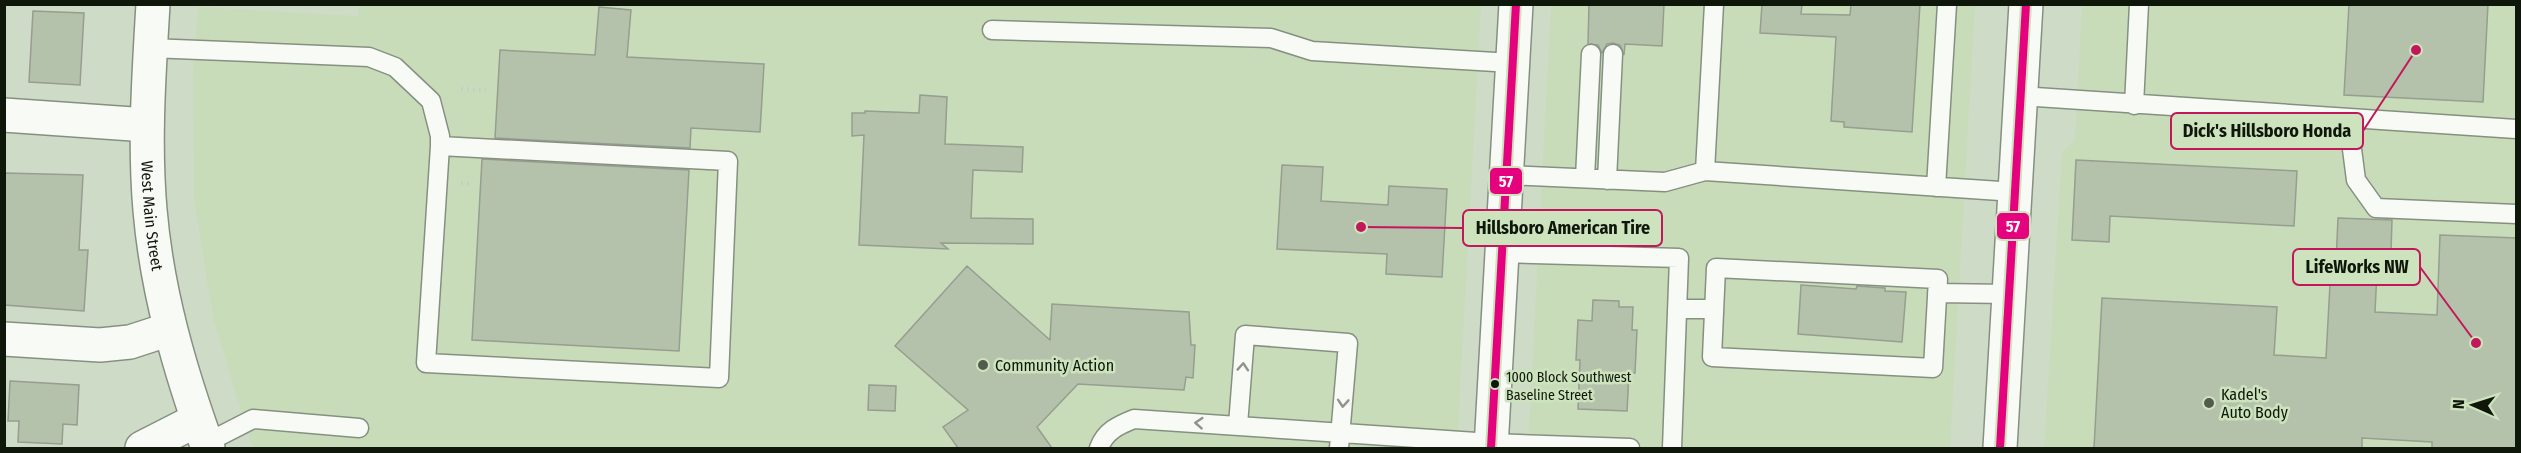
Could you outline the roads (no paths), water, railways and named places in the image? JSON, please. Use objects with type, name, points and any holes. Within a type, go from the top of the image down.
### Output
[{"type":"main road","name":"West Main Street","points":[[153,4],[147,124],[150,209],[161,292],[182,378],[203,437]]},
{"type":"main road","points":[[1491,446],[1516,4]]},
{"type":"main road","points":[[2000,448],[2026,4]]},
{"type":"main road","points":[[4,115],[147,124]]},
{"type":"main road","points":[[4,339],[100,345],[130,342],[170,329]]},
{"type":"main road","points":[[142,448],[203,437]]},
{"type":"lane","points":[[1705,171],[1714,4]]},
{"type":"lane","points":[[1936,187],[1947,4]]},
{"type":"lane","points":[[2134,105],[2139,4]]},
{"type":"lane","points":[[992,30],[1271,38],[1312,51],[1512,63]]},
{"type":"lane","points":[[150,48],[369,57],[395,67],[431,100],[440,136],[440,146],[426,363],[719,378],[728,161],[440,146]]},
{"type":"lane","points":[[1585,178],[1591,54]]},
{"type":"lane","points":[[1607,180],[1613,54]]},
{"type":"lane","points":[[2020,96],[2517,129]]},
{"type":"lane","points":[[2348,118],[2356,180],[2376,208],[2517,214]]},
{"type":"lane","points":[[1506,175],[1665,182],[1705,171],[2015,192]]},
{"type":"lane","points":[[1502,253],[1678,258],[1672,448]]},
{"type":"lane","points":[[1716,268],[1938,279],[1937,293],[1933,368],[1712,357],[1716,268]]},
{"type":"lane","points":[[1937,293],[2009,294]]},
{"type":"lane","points":[[1677,309],[1714,309]]},
{"type":"lane","points":[[1238,425],[1245,335],[1348,343],[1340,440]]},
{"type":"lane","points":[[203,437],[253,419],[359,428]]},
{"type":"lane","points":[[1099,448],[1106,435],[1134,419],[1238,425],[1340,440],[1491,446],[1629,448]]},
{"type":"place","name":"Dick's Hillsboro Honda","points":[[2416,50]]},
{"type":"place","name":"Hillsboro American Tire","points":[[1361,227]]},
{"type":"place","name":"LifeWorks NW","points":[[2476,343]]},
{"type":"place","name":"Community Action","points":[[983,365]]},
{"type":"place","name":"1000 Block Southwest Baseline Street","points":[[1495,384]]},
{"type":"place","name":"Kadel's Auto Body","points":[[2209,403]]}]
